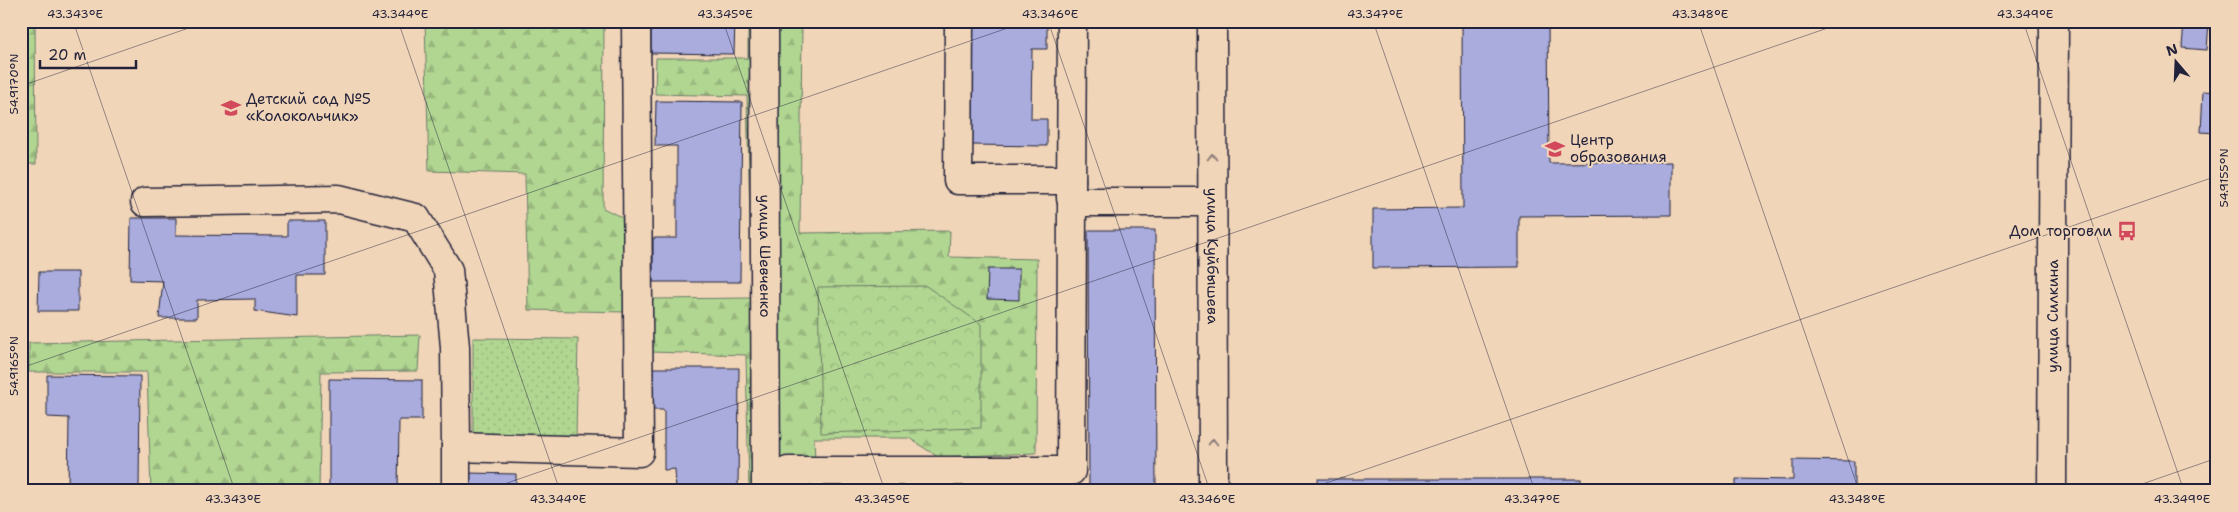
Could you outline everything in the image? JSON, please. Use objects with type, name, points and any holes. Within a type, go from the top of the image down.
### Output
[{"type":"street","points":[[456,448],[639,452],[636,21]]},
{"type":"street","name":"улица Шевченко","points":[[764,21],[766,491]]},
{"type":"street","points":[[960,21],[958,180],[1212,202]]},
{"type":"street","points":[[788,491],[788,471],[1071,472],[1072,21]]},
{"type":"street","name":"улица Куйбышева","points":[[1212,21],[1213,491]]},
{"type":"street","name":"улица Силкина","points":[[2052,491],[2054,21]]},
{"type":"street","points":[[145,202],[339,200],[416,218],[448,270],[455,347],[456,491]]},
{"type":"green space","points":[[21,21],[35,21],[36,164],[21,164]]},
{"type":"green space","points":[[425,21],[604,21],[603,208],[625,219],[626,312],[528,310],[525,174],[429,171]]},
{"type":"green space","points":[[748,21],[802,21],[800,233],[950,231],[949,257],[1037,259],[1036,453],[938,457],[909,438],[814,438],[815,460],[786,491],[749,491],[746,355],[651,352],[652,299],[752,298],[747,96],[655,94],[656,58],[748,58]]},
{"type":"green space","points":[[926,286],[981,324],[981,428],[821,433],[818,287]]},
{"type":"green space","points":[[420,335],[418,371],[321,372],[319,491],[151,491],[147,372],[29,372],[29,343]]},
{"type":"green space","points":[[473,338],[578,339],[576,438],[473,433]]},
{"type":"building","points":[[651,21],[735,21],[734,54],[651,53]]},
{"type":"building","points":[[971,21],[1047,21],[1047,49],[1032,49],[1031,119],[1047,119],[1047,146],[970,145]]},
{"type":"building","points":[[1462,21],[1548,21],[1549,163],[1671,162],[1671,215],[1519,216],[1519,267],[1373,268],[1373,209],[1463,208]]},
{"type":"building","points":[[2184,21],[2209,21],[2207,50],[2182,48]]},
{"type":"building","points":[[2203,91],[2217,92],[2217,133],[2201,132]]},
{"type":"building","points":[[656,101],[742,102],[740,282],[653,282],[653,238],[677,238],[677,146],[655,146]]},
{"type":"building","points":[[131,218],[176,218],[176,235],[287,236],[287,221],[325,221],[325,275],[297,275],[297,317],[255,311],[255,299],[197,300],[197,318],[159,318],[163,281],[130,280]]},
{"type":"building","points":[[1088,230],[1155,230],[1156,491],[1089,491]]},
{"type":"building","points":[[988,269],[1019,269],[1019,300],[987,299]]},
{"type":"building","points":[[39,272],[78,272],[78,311],[38,311]]},
{"type":"building","points":[[649,368],[739,368],[738,491],[676,491],[675,469],[664,470],[664,410],[649,410]]},
{"type":"building","points":[[47,375],[140,376],[139,491],[68,491],[69,418],[47,417]]},
{"type":"building","points":[[329,379],[422,380],[422,420],[399,420],[398,491],[329,491]]},
{"type":"building","points":[[1793,460],[1854,461],[1854,491],[1736,491],[1736,479],[1793,480]]},
{"type":"building","points":[[469,473],[516,474],[516,491],[469,491]]},
{"type":"building","points":[[1318,479],[1581,479],[1581,491],[1318,491]]},
{"type":"place","name":"Детский сад №5 «Колокольчик»","points":[[231,108]]},
{"type":"place","name":"Центр образования","points":[[1555,149]]},
{"type":"place","name":"Дом торговли","points":[[2127,231]]}]
